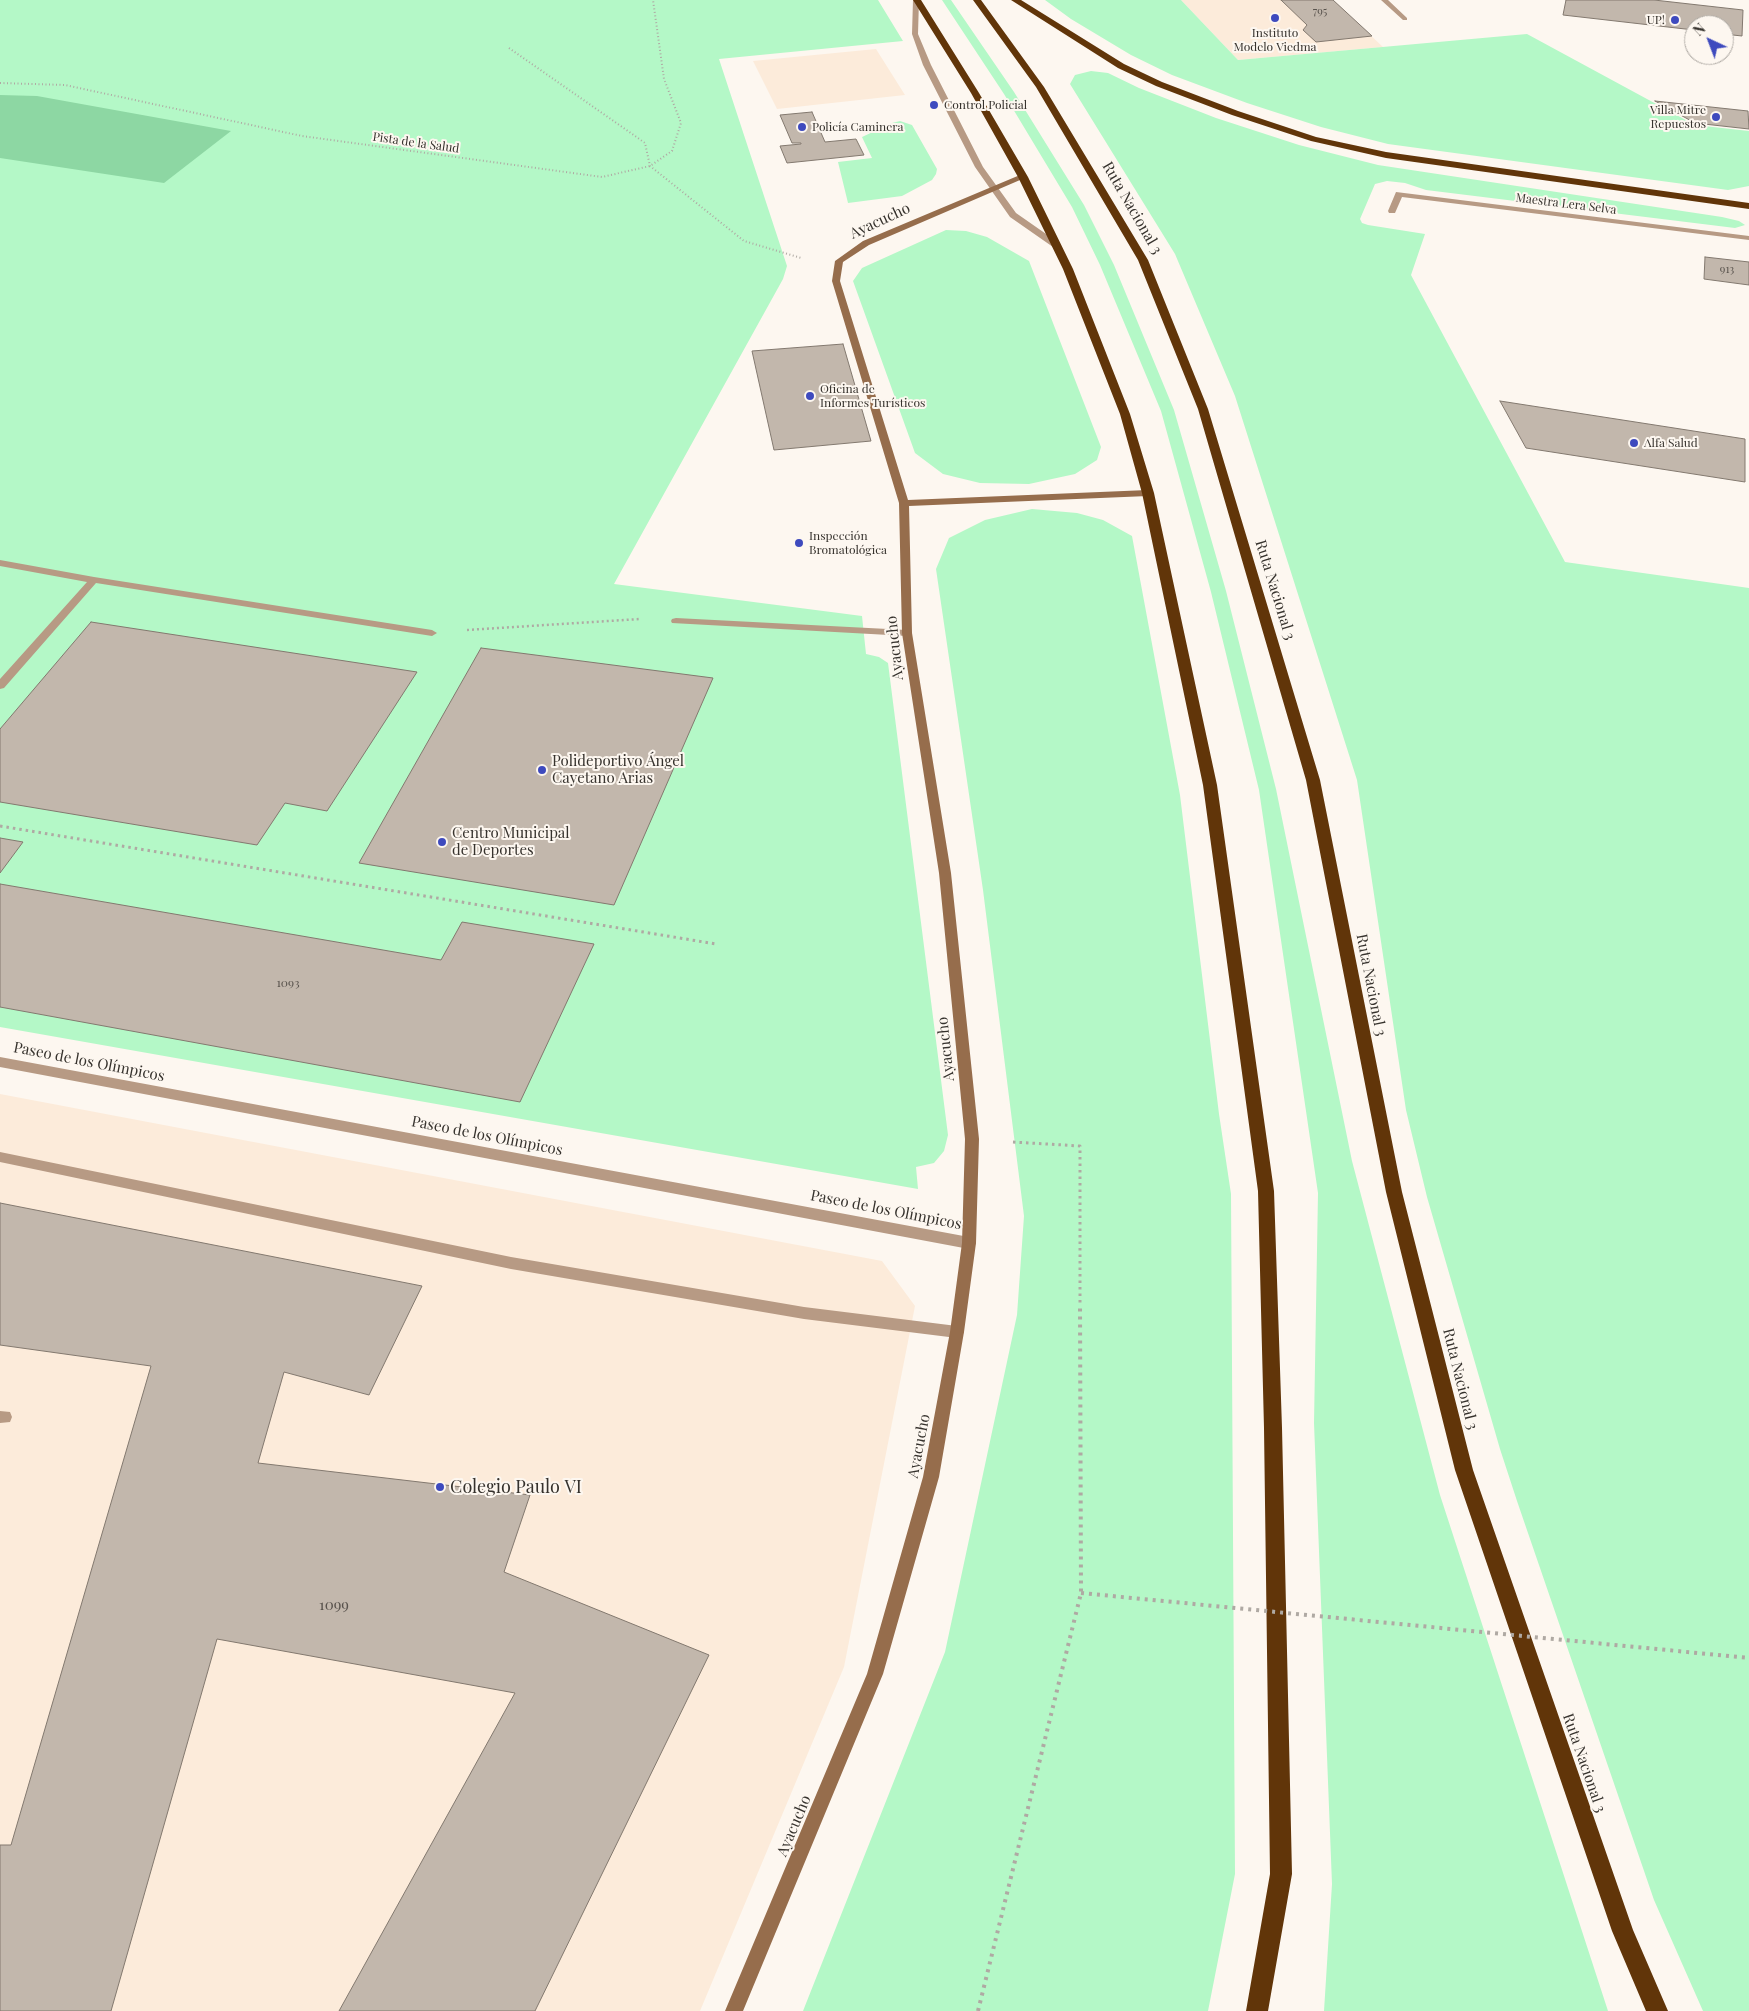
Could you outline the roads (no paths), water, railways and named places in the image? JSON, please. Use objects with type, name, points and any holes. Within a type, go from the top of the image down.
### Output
[{"type":"highway","points":[[917,0],[975,93],[1023,177],[1068,269],[1125,414],[1148,493],[1172,599],[1210,786],[1266,1191],[1274,1438],[1281,1874],[1257,2011]]},
{"type":"highway","name":"Ruta Nacional 3","points":[[977,0],[1040,86],[1144,260],[1203,409],[1313,780],[1394,1192],[1464,1470],[1623,1931],[1657,2011]]},
{"type":"highway","points":[[1015,0],[1121,66],[1144,77],[1235,113],[1314,139],[1404,158],[1749,206]]},
{"type":"street","points":[[917,0],[914,34],[927,65],[979,167],[1013,215],[1056,245]]},
{"type":"street","points":[[1384,0],[1405,19]]},
{"type":"street","name":"Ayacucho","points":[[734,2011],[875,1674],[931,1477],[957,1332],[969,1243],[972,1140],[945,873],[907,634],[904,503],[836,281],[839,261],[866,243],[1023,177]]},
{"type":"street","name":"Maestra Lera Selva","points":[[1392,211],[1399,194],[1749,238]]},
{"type":"street","points":[[904,503],[1148,493]]},
{"type":"street","points":[[0,563],[94,580],[432,633]]},
{"type":"street","points":[[0,686],[94,580]]},
{"type":"street","points":[[676,621],[907,634]]},
{"type":"street","name":"Paseo de los Olímpicos","points":[[0,1062],[969,1243]]},
{"type":"street","points":[[0,1157],[511,1263],[804,1313],[957,1332]]},
{"type":"place","name":"Instituto Modelo Viedma","points":[[1275,18]]},
{"type":"place","name":"UP!","points":[[1675,20]]},
{"type":"place","name":"Control Policial","points":[[934,105]]},
{"type":"place","name":"Villa Mitre Repuestos","points":[[1716,117]]},
{"type":"place","name":"Policía Caminera","points":[[802,127]]},
{"type":"place","name":"Oficina de Informes Turísticos","points":[[810,396]]},
{"type":"place","name":"Alfa Salud","points":[[1634,443]]},
{"type":"place","name":"Inspección Bromatológica","points":[[799,543]]},
{"type":"place","name":"Polideportivo Ángel Cayetano Arias","points":[[542,770]]},
{"type":"place","name":"Centro Municipal de Deportes","points":[[442,842]]},
{"type":"place","name":"Colegio Paulo VI","points":[[440,1487]]}]
